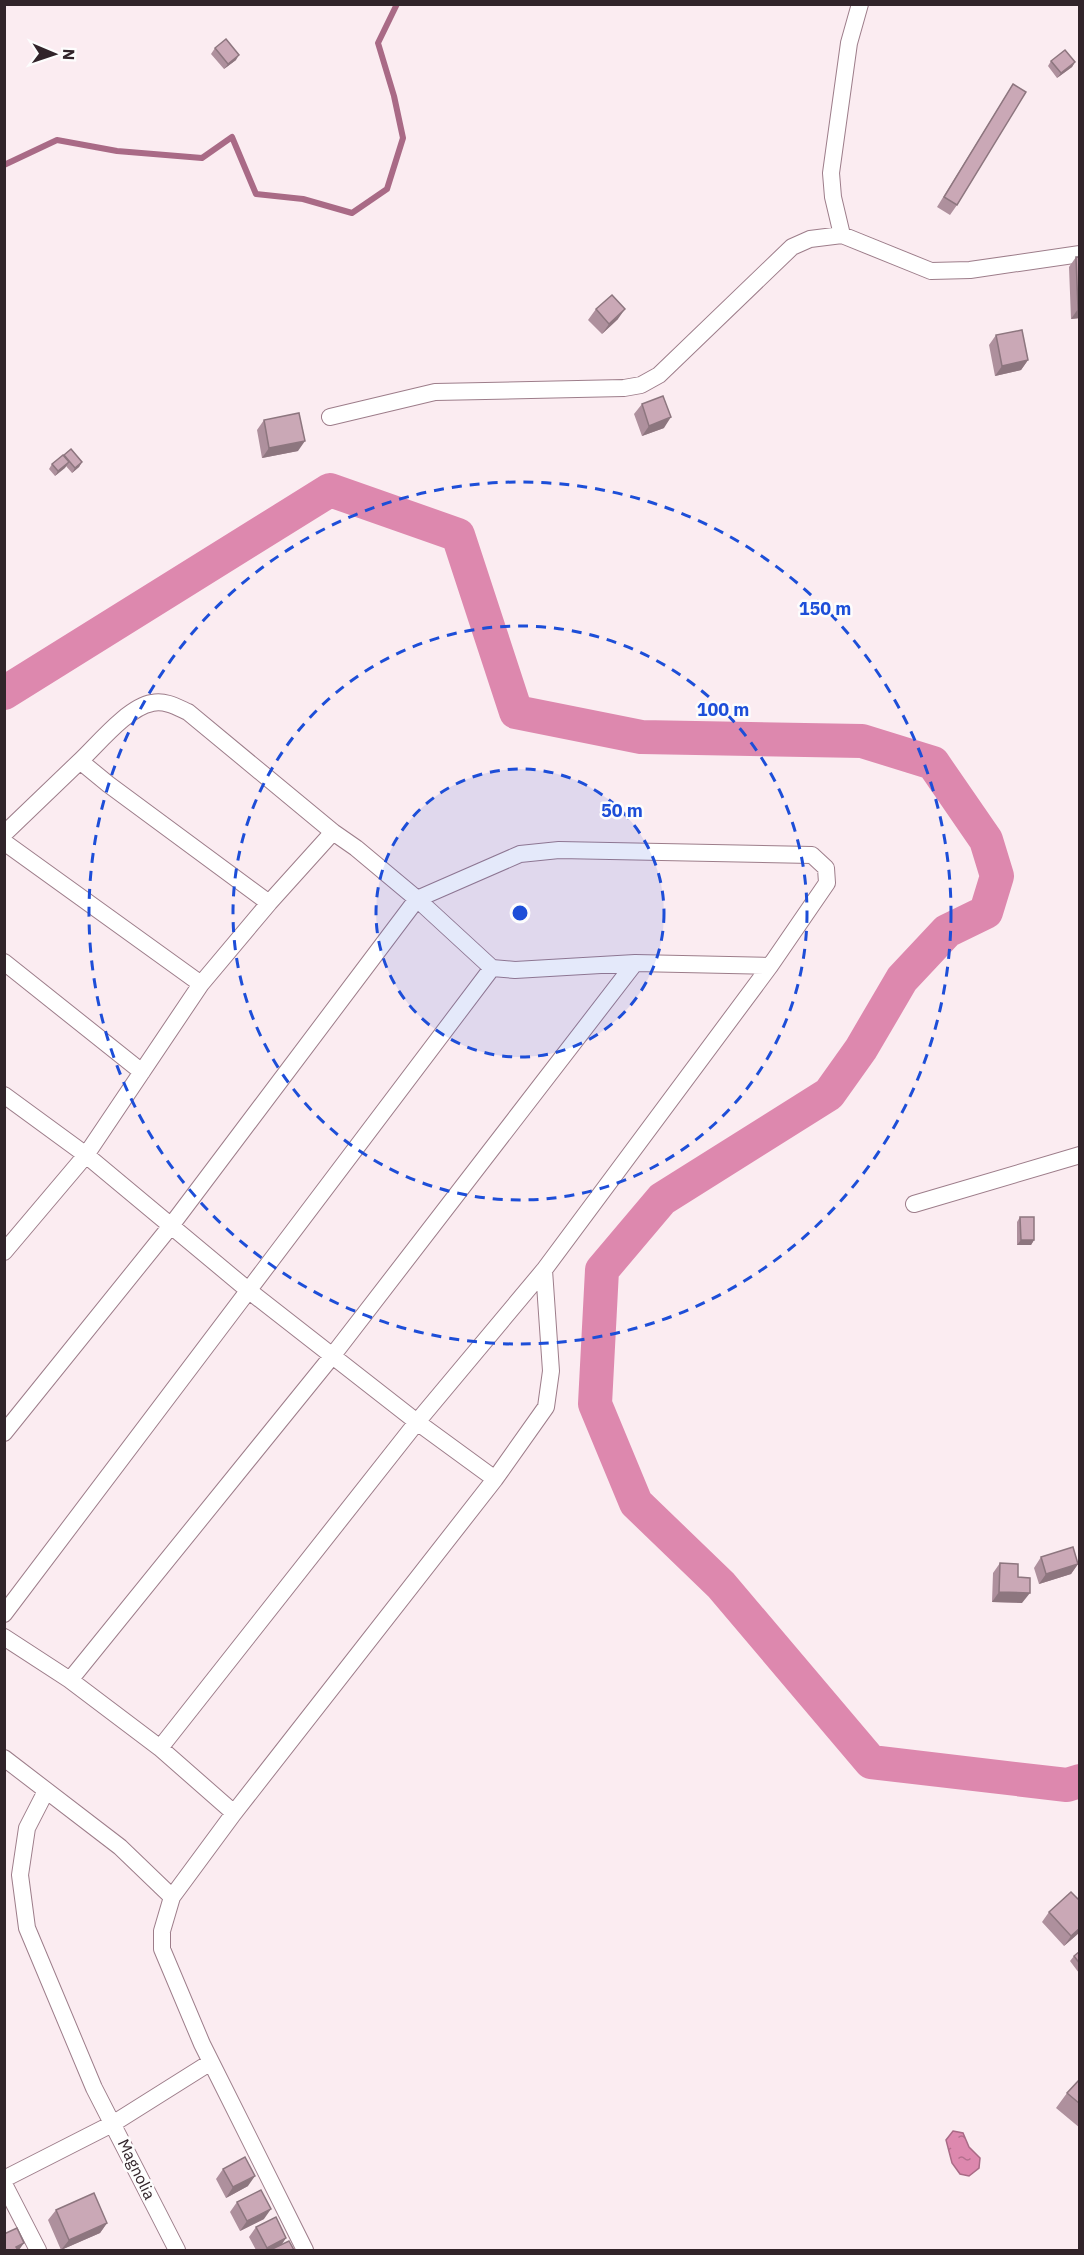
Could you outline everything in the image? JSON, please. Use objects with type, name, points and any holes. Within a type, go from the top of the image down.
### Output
[{"type":"street","points":[[842,235],[833,197],[831,173],[849,43],[860,4]]},
{"type":"street","points":[[330,417],[435,392],[624,388],[641,385],[659,375],[792,247],[810,238],[842,235],[931,271],[970,270],[1080,254]]},
{"type":"street","points":[[4,834],[129,714],[152,703],[169,704],[188,712],[333,832],[356,848],[492,968],[514,970],[635,963],[770,966]]},
{"type":"street","points":[[80,761],[269,903]]},
{"type":"street","points":[[6,1246],[86,1155],[201,984],[333,832]]},
{"type":"street","points":[[4,842],[201,984]]},
{"type":"street","points":[[4,1433],[170,1227],[417,900],[520,854],[559,850],[812,855],[826,868],[827,883],[770,966],[544,1269],[417,1422],[160,1748]]},
{"type":"street","points":[[4,962],[142,1072]]},
{"type":"street","points":[[70,1680],[333,1354],[635,963]]},
{"type":"street","points":[[4,1614],[492,968]]},
{"type":"street","points":[[4,1095],[86,1155],[248,1290],[333,1354],[417,1422],[495,1479]]},
{"type":"street","points":[[914,1204],[1080,1155]]},
{"type":"street","points":[[305,2250],[212,2062],[162,1949],[162,1931],[172,1897],[234,1813],[495,1479],[546,1407],[551,1371],[544,1269]]},
{"type":"street","points":[[4,1637],[70,1680],[160,1748],[234,1813]]},
{"type":"street","points":[[4,1758],[120,1846],[172,1897]]},
{"type":"street","name":"Magnolia","points":[[46,1791],[27,1828],[20,1875],[27,1928],[94,2088],[114,2123],[177,2250]]},
{"type":"street","points":[[4,2179],[114,2123],[212,2062]]},
{"type":"street","points":[[4,2184],[38,2250]]},
{"type":"water","points":[[953,2131],[963,2133],[969,2147],[980,2158],[979,2168],[969,2176],[960,2174],[952,2163],[946,2140]]},
{"type":"building","points":[[226,39],[239,55],[228,64],[215,48]]},
{"type":"building","points":[[1065,50],[1075,62],[1061,73],[1051,61]]},
{"type":"building","points":[[1013,84],[1026,92],[957,205],[944,197]]},
{"type":"building","points":[[1076,257],[1080,257],[1080,309],[1078,309]]},
{"type":"building","points":[[612,295],[625,309],[609,324],[596,309]]},
{"type":"building","points":[[1022,330],[1028,360],[1002,366],[996,335]]},
{"type":"building","points":[[663,396],[671,417],[649,426],[642,404]]},
{"type":"building","points":[[299,413],[305,441],[269,448],[264,420]]},
{"type":"building","points":[[71,449],[82,462],[75,468],[64,455]]},
{"type":"building","points":[[63,455],[69,462],[58,471],[52,464]]},
{"type":"building","points":[[1020,1217],[1034,1217],[1034,1240],[1021,1240]]},
{"type":"building","points":[[1073,1547],[1078,1564],[1046,1574],[1041,1557]]},
{"type":"building","points":[[1000,1563],[1018,1564],[1018,1577],[1030,1578],[1030,1593],[999,1592]]},
{"type":"building","points":[[1071,1892],[1080,1901],[1080,1928],[1071,1936],[1049,1912]]},
{"type":"building","points":[[1080,1951],[1080,1964],[1074,1956]]},
{"type":"building","points":[[1080,2079],[1080,2104],[1067,2093]]},
{"type":"building","points":[[245,2157],[255,2176],[233,2187],[223,2169]]},
{"type":"building","points":[[261,2190],[271,2209],[247,2221],[237,2202]]},
{"type":"building","points":[[94,2193],[107,2223],[69,2240],[56,2210]]},
{"type":"building","points":[[276,2217],[286,2238],[267,2248],[256,2227]]},
{"type":"building","points":[[17,2228],[24,2243],[16,2247],[18,2250],[4,2250],[4,2234]]},
{"type":"building","points":[[289,2241],[294,2250],[270,2250]]},
{"type":"waterway","points":[[4,165],[57,140],[117,151],[202,158],[232,137],[256,194],[303,199],[352,213],[387,189],[403,138],[394,96],[378,43],[397,4]]},
{"type":"waterway","points":[[4,693],[330,490],[458,535],[516,712],[641,737],[862,741],[933,763],[986,840],[997,876],[986,912],[947,931],[902,979],[861,1049],[829,1094],[662,1199],[602,1270],[595,1404],[636,1503],[721,1585],[871,1762],[1067,1785],[1080,1781]]}]
